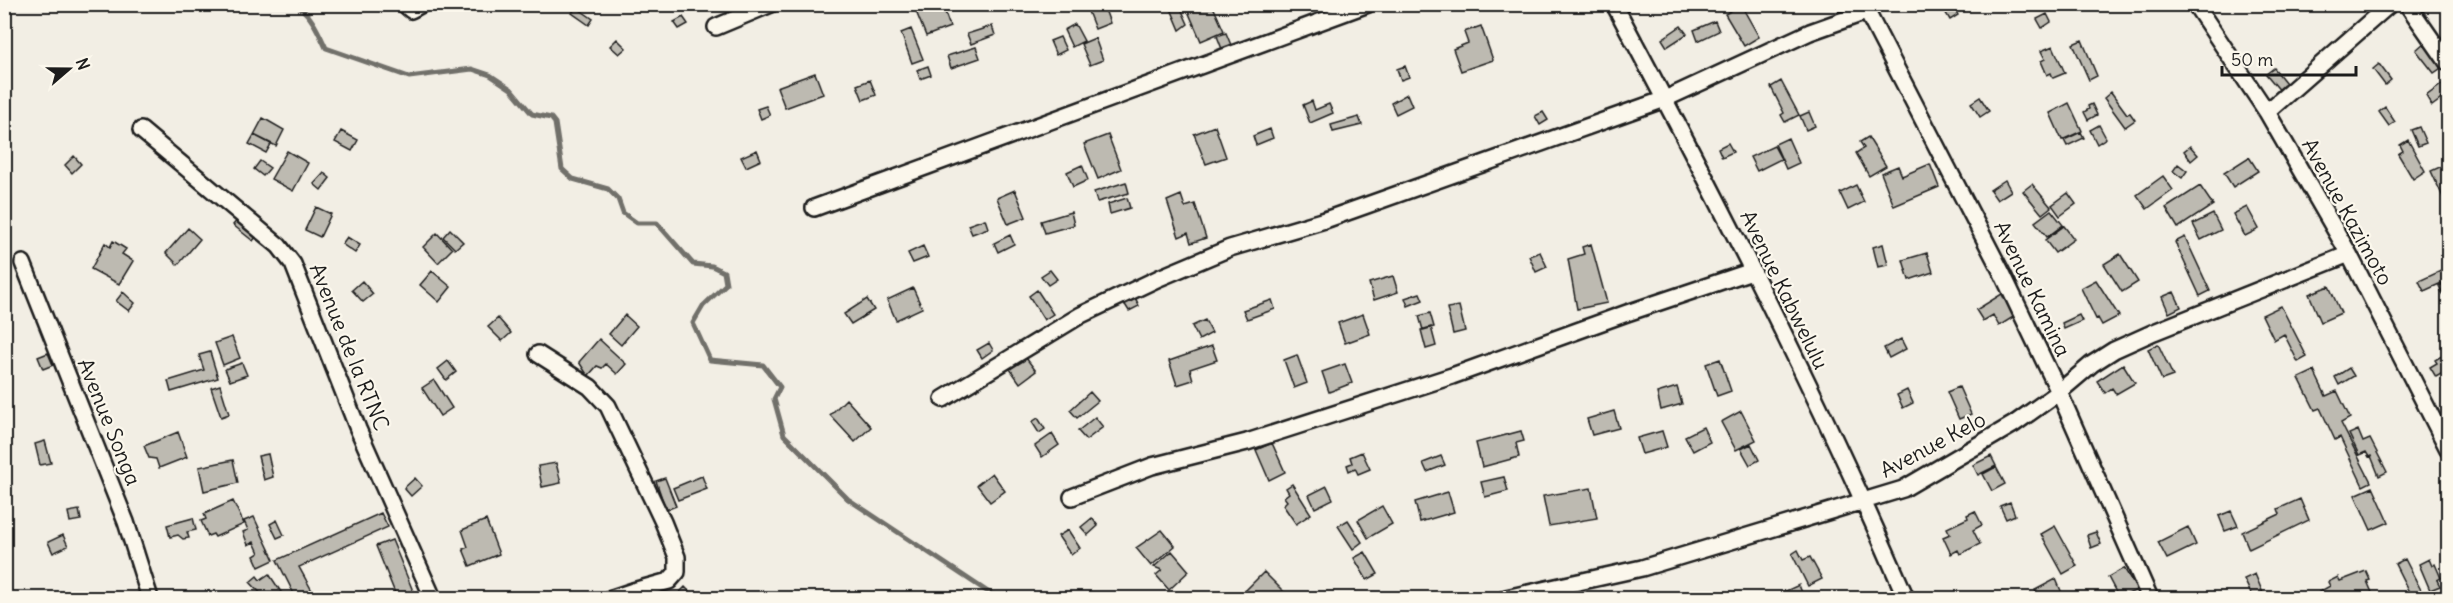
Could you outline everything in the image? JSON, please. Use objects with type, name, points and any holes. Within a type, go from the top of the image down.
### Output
[{"type":"street","points":[[404,4],[411,10],[422,4]]},
{"type":"street","points":[[716,27],[771,4]]},
{"type":"street","points":[[814,208],[1368,4]]},
{"type":"street","name":"Avenue Kabwelulu","points":[[1614,4],[1752,271],[1864,502],[1906,598]]},
{"type":"street","name":"Avenue Kazimoto","points":[[2195,4],[2267,112],[2349,254],[2448,449]]},
{"type":"street","points":[[2267,112],[2390,4]]},
{"type":"street","points":[[2407,4],[2448,63]]},
{"type":"street","points":[[943,399],[1081,315],[1159,278],[1230,249],[1325,220],[1665,99],[1865,8]]},
{"type":"street","name":"Avenue Kamina","points":[[1865,8],[1997,262],[2059,392],[2150,598]]},
{"type":"street","name":"Avenue de la RTNC","points":[[141,130],[279,246],[293,264],[358,429],[433,598]]},
{"type":"street","name":"Avenue Kelo","points":[[1506,598],[1642,568],[1864,502],[1912,484],[2014,424],[2059,392],[2092,363],[2114,350],[2349,254]]},
{"type":"street","name":"Avenue Songa","points":[[23,263],[126,522],[150,598]]},
{"type":"street","points":[[1072,497],[1152,466],[1247,442],[1452,376],[1752,271]]},
{"type":"street","points":[[538,354],[590,387],[608,406],[663,522],[677,557],[677,572],[669,581],[635,595],[612,598]]},
{"type":"building","points":[[913,4],[942,4],[950,27],[926,36]]},
{"type":"building","points":[[1103,4],[1110,23],[1095,29],[1087,9]]},
{"type":"building","points":[[1169,4],[1179,4],[1188,24],[1180,30]]},
{"type":"building","points":[[1201,4],[1212,4],[1224,31],[1201,41],[1188,11]]},
{"type":"building","points":[[1952,4],[1958,15],[1950,20],[1941,5]]},
{"type":"building","points":[[1741,5],[1759,37],[1744,46],[1725,14]]},
{"type":"building","points":[[576,7],[593,19],[589,25],[572,13]]},
{"type":"building","points":[[2047,14],[2051,22],[2042,28],[2037,19]]},
{"type":"building","points":[[683,17],[688,24],[679,29],[674,22]]},
{"type":"building","points":[[1715,21],[1719,31],[1698,41],[1694,30]]},
{"type":"building","points":[[1075,24],[1084,41],[1072,47],[1064,30]]},
{"type":"building","points":[[992,26],[995,35],[971,44],[967,34]]},
{"type":"building","points":[[1481,26],[1493,60],[1461,71],[1453,49],[1468,43],[1464,32]]},
{"type":"building","points":[[1681,26],[1687,34],[1667,47],[1662,39]]},
{"type":"building","points":[[911,29],[923,59],[912,63],[901,33]]},
{"type":"building","points":[[1226,33],[1231,45],[1222,49],[1217,36]]},
{"type":"building","points":[[1060,37],[1066,50],[1056,55],[1050,41]]},
{"type":"building","points":[[1095,38],[1103,60],[1090,65],[1081,44]]},
{"type":"building","points":[[617,39],[626,48],[619,54],[610,46]]},
{"type":"building","points":[[2082,40],[2097,76],[2089,80],[2073,44]]},
{"type":"building","points":[[2425,42],[2444,66],[2434,73],[2416,50]]},
{"type":"building","points":[[2053,46],[2065,73],[2053,78],[2051,73],[2047,75],[2041,61],[2045,59],[2041,51]]},
{"type":"building","points":[[976,47],[980,58],[951,68],[947,56]]},
{"type":"building","points":[[2379,64],[2391,80],[2385,85],[2373,69]]},
{"type":"building","points":[[928,66],[931,75],[920,79],[917,70]]},
{"type":"building","points":[[1405,66],[1409,77],[1401,80],[1397,69]]},
{"type":"building","points":[[2274,68],[2289,87],[2282,93],[2266,74]]},
{"type":"building","points":[[815,73],[823,94],[785,108],[777,87]]},
{"type":"building","points":[[870,80],[876,95],[863,100],[857,85]]},
{"type":"building","points":[[2448,80],[2448,94],[2432,106],[2426,96]]},
{"type":"building","points":[[1781,81],[1799,115],[1785,122],[1781,115],[1784,113],[1771,87]]},
{"type":"building","points":[[2111,92],[2127,114],[2130,113],[2135,120],[2125,127],[2104,98]]},
{"type":"building","points":[[1407,94],[1412,106],[1396,114],[1391,103]]},
{"type":"building","points":[[1980,97],[1989,111],[1980,117],[1971,103]]},
{"type":"building","points":[[1312,101],[1315,110],[1329,104],[1333,113],[1310,123],[1303,105]]},
{"type":"building","points":[[2069,103],[2082,131],[2062,140],[2050,113]]},
{"type":"building","points":[[2092,104],[2097,115],[2088,120],[2084,112]]},
{"type":"building","points":[[766,106],[770,115],[761,119],[757,109]]},
{"type":"building","points":[[2385,107],[2395,122],[2389,126],[2379,112]]},
{"type":"building","points":[[1543,112],[1548,120],[1540,125],[1535,116]]},
{"type":"building","points":[[1809,112],[1815,126],[1806,130],[1800,116]]},
{"type":"building","points":[[1359,117],[1362,125],[1333,132],[1331,125]]},
{"type":"building","points":[[263,118],[284,130],[276,146],[254,135]]},
{"type":"building","points":[[2099,125],[2106,138],[2097,144],[2090,130]]},
{"type":"building","points":[[1215,126],[1226,157],[1206,164],[1194,134]]},
{"type":"building","points":[[2419,127],[2426,143],[2418,146],[2411,130]]},
{"type":"building","points":[[1270,129],[1273,138],[1256,145],[1253,136]]},
{"type":"building","points":[[341,131],[358,140],[352,151],[335,142]]},
{"type":"building","points":[[2081,132],[2084,138],[2067,146],[2064,140]]},
{"type":"building","points":[[254,135],[271,144],[266,153],[249,144]]},
{"type":"building","points":[[1108,135],[1121,169],[1098,179],[1084,144]]},
{"type":"building","points":[[1868,137],[1886,166],[1869,176],[1856,153],[1864,148],[1860,142]]},
{"type":"building","points":[[1788,138],[1799,163],[1786,169],[1775,144]]},
{"type":"building","points":[[2408,140],[2425,171],[2413,179],[2398,154],[2403,151],[2400,145]]},
{"type":"building","points":[[1728,143],[1733,152],[1722,157],[1718,148]]},
{"type":"building","points":[[1774,146],[1781,159],[1757,171],[1750,157]]},
{"type":"building","points":[[2190,146],[2198,155],[2191,161],[2184,151]]},
{"type":"building","points":[[757,150],[761,160],[746,167],[741,157]]},
{"type":"building","points":[[287,151],[308,163],[293,191],[271,179]]},
{"type":"building","points":[[74,156],[81,164],[72,173],[65,165]]},
{"type":"building","points":[[2249,157],[2258,171],[2233,187],[2224,173]]},
{"type":"building","points":[[260,161],[270,168],[263,176],[254,169]]},
{"type":"building","points":[[1930,164],[1939,187],[1894,206],[1881,173],[1898,166],[1902,176]]},
{"type":"building","points":[[2178,164],[2187,171],[2182,178],[2173,171]]},
{"type":"building","points":[[1082,165],[1088,180],[1073,187],[1067,172]]},
{"type":"building","points":[[2442,166],[2448,180],[2448,194],[2443,197],[2431,171]]},
{"type":"building","points":[[324,173],[330,178],[321,190],[314,184]]},
{"type":"building","points":[[2163,176],[2173,190],[2147,209],[2137,195]]},
{"type":"building","points":[[2005,180],[2011,191],[1997,200],[1990,190]]},
{"type":"building","points":[[1126,182],[1129,193],[1097,202],[1094,192]]},
{"type":"building","points":[[2032,184],[2051,207],[2042,214],[2023,191]]},
{"type":"building","points":[[1856,185],[1864,202],[1848,210],[1840,193]]},
{"type":"building","points":[[2200,186],[2213,205],[2178,228],[2166,208]]},
{"type":"building","points":[[1015,190],[1026,217],[1008,224],[997,198]]},
{"type":"building","points":[[2068,193],[2076,204],[2060,216],[2052,205]]},
{"type":"building","points":[[1181,195],[1185,207],[1195,204],[1206,238],[1191,243],[1188,233],[1179,237],[1167,201]]},
{"type":"building","points":[[1127,198],[1130,208],[1110,214],[1108,204]]},
{"type":"building","points":[[316,207],[331,214],[320,237],[305,230]]},
{"type":"building","points":[[2247,207],[2259,229],[2245,236],[2233,214]]},
{"type":"building","points":[[2051,210],[2063,225],[2047,237],[2035,222]]},
{"type":"building","points":[[1071,212],[1074,225],[1045,233],[1041,221]]},
{"type":"building","points":[[2213,214],[2221,230],[2201,240],[2193,224]]},
{"type":"building","points":[[240,217],[259,233],[253,241],[233,225]]},
{"type":"building","points":[[985,219],[988,228],[972,234],[968,225]]},
{"type":"building","points":[[2064,226],[2074,239],[2055,253],[2045,240]]},
{"type":"building","points":[[188,228],[200,239],[178,265],[166,253]]},
{"type":"building","points":[[450,229],[463,242],[455,249],[443,237]]},
{"type":"building","points":[[437,233],[452,249],[438,263],[423,247]]},
{"type":"building","points":[[1010,235],[1014,244],[998,252],[994,243]]},
{"type":"building","points":[[347,237],[360,245],[355,253],[342,244]]},
{"type":"building","points":[[2185,237],[2210,291],[2200,296],[2175,242]]},
{"type":"building","points":[[113,241],[126,249],[122,254],[133,261],[119,284],[91,269],[105,243],[110,247]]},
{"type":"building","points":[[1591,244],[1607,303],[1577,309],[1568,259],[1584,254],[1582,247]]},
{"type":"building","points":[[1883,244],[1888,265],[1878,267],[1873,247]]},
{"type":"building","points":[[923,246],[928,257],[913,263],[908,253]]},
{"type":"building","points":[[1540,252],[1547,267],[1536,272],[1529,256]]},
{"type":"building","points":[[1927,253],[1933,272],[1909,280],[1903,260]]},
{"type":"building","points":[[2120,254],[2138,282],[2122,292],[2104,264]]},
{"type":"building","points":[[2445,269],[2448,280],[2424,291],[2419,281]]},
{"type":"building","points":[[1050,270],[1057,279],[1048,285],[1041,276]]},
{"type":"building","points":[[432,271],[451,287],[439,302],[420,285]]},
{"type":"building","points":[[1393,276],[1398,292],[1374,300],[1369,283]]},
{"type":"building","points":[[2096,280],[2119,316],[2102,325],[2098,318],[2096,319],[2081,288]]},
{"type":"building","points":[[362,281],[373,294],[363,302],[352,290]]},
{"type":"building","points":[[2448,282],[2448,295],[2444,297],[2439,286]]},
{"type":"building","points":[[2329,286],[2341,313],[2321,322],[2309,294]]},
{"type":"building","points":[[913,288],[922,308],[896,320],[887,300]]},
{"type":"building","points":[[1037,290],[1053,314],[1044,320],[1029,296]]},
{"type":"building","points":[[123,292],[135,303],[129,311],[116,301]]},
{"type":"building","points":[[2005,292],[2018,314],[1999,326],[1993,315],[1983,321],[1976,310]]},
{"type":"building","points":[[2174,292],[2181,307],[2169,313],[2162,297]]},
{"type":"building","points":[[1420,293],[1423,300],[1408,306],[1405,298]]},
{"type":"building","points":[[1135,297],[1139,306],[1129,311],[1124,303]]},
{"type":"building","points":[[867,299],[874,310],[851,324],[844,314]]},
{"type":"building","points":[[1272,300],[1275,309],[1247,319],[1243,310]]},
{"type":"building","points":[[1459,306],[1465,331],[1453,334],[1447,308]]},
{"type":"building","points":[[2281,306],[2307,357],[2298,362],[2284,334],[2274,340],[2262,315]]},
{"type":"building","points":[[1430,313],[1434,327],[1423,330],[1419,316]]},
{"type":"building","points":[[1363,314],[1370,334],[1345,343],[1338,323]]},
{"type":"building","points":[[625,315],[637,326],[621,345],[609,334]]},
{"type":"building","points":[[2079,315],[2082,321],[2064,329],[2062,323]]},
{"type":"building","points":[[498,318],[511,333],[502,341],[488,327]]},
{"type":"building","points":[[1205,320],[1212,333],[1199,340],[1192,326]]},
{"type":"building","points":[[1431,327],[1436,346],[1426,349],[1421,330]]},
{"type":"building","points":[[232,337],[240,358],[223,365],[215,343]]},
{"type":"building","points":[[599,339],[626,364],[617,374],[606,364],[602,368],[597,366],[588,376],[579,362]]},
{"type":"building","points":[[1901,339],[1906,349],[1889,358],[1884,348]]},
{"type":"building","points":[[989,343],[993,350],[982,358],[977,350]]},
{"type":"building","points":[[2158,344],[2173,376],[2162,380],[2148,349]]},
{"type":"building","points":[[1212,346],[1217,360],[1190,369],[1193,380],[1177,385],[1169,361]]},
{"type":"building","points":[[210,352],[218,378],[171,392],[168,381],[204,370],[199,355]]},
{"type":"building","points":[[2448,352],[2448,370],[2436,377],[2430,367],[2437,363],[2435,360]]},
{"type":"building","points":[[48,353],[53,365],[43,369],[38,357]]},
{"type":"building","points":[[1297,355],[1307,383],[1294,388],[1284,360]]},
{"type":"building","points":[[1026,358],[1036,371],[1020,383],[1010,369]]},
{"type":"building","points":[[1720,359],[1731,391],[1717,396],[1706,364]]},
{"type":"building","points":[[448,361],[456,372],[446,380],[438,369]]},
{"type":"building","points":[[242,363],[247,375],[230,381],[225,369]]},
{"type":"building","points":[[1345,364],[1352,383],[1329,392],[1322,372]]},
{"type":"building","points":[[2123,364],[2135,383],[2116,394],[2112,388],[2105,393],[2097,381]]},
{"type":"building","points":[[2349,368],[2354,376],[2339,385],[2335,377]]},
{"type":"building","points":[[2314,371],[2326,396],[2337,391],[2350,418],[2341,423],[2371,482],[2363,486],[2340,437],[2335,440],[2320,408],[2315,410],[2299,378]]},
{"type":"building","points":[[434,380],[452,408],[440,416],[422,388]]},
{"type":"building","points":[[220,385],[229,414],[221,417],[211,388]]},
{"type":"building","points":[[1677,387],[1682,404],[1661,410],[1657,393]]},
{"type":"building","points":[[1959,387],[1971,414],[1959,419],[1947,392]]},
{"type":"building","points":[[1907,390],[1913,403],[1903,408],[1897,395]]},
{"type":"building","points":[[1090,392],[1098,401],[1077,418],[1070,410]]},
{"type":"building","points":[[846,399],[871,427],[855,442],[830,415]]},
{"type":"building","points":[[1614,411],[1619,428],[1592,435],[1587,419]]},
{"type":"building","points":[[1741,411],[1756,440],[1736,450],[1721,422]]},
{"type":"building","points":[[1095,417],[1103,427],[1086,440],[1078,431]]},
{"type":"building","points":[[1038,418],[1045,429],[1039,433],[1032,422]]},
{"type":"building","points":[[1703,427],[1710,442],[1693,451],[1685,436]]},
{"type":"building","points":[[2358,430],[2363,442],[2370,439],[2387,472],[2379,476],[2371,456],[2369,457],[2366,452],[2359,455],[2349,434]]},
{"type":"building","points":[[1521,431],[1524,441],[1516,443],[1519,457],[1482,467],[1476,443]]},
{"type":"building","points":[[1662,431],[1667,447],[1642,454],[1637,438]]},
{"type":"building","points":[[178,432],[187,457],[159,468],[156,459],[149,458],[144,446]]},
{"type":"building","points":[[1052,434],[1059,445],[1042,457],[1035,446]]},
{"type":"building","points":[[45,441],[51,463],[40,465],[35,444]]},
{"type":"building","points":[[1272,443],[1285,472],[1269,480],[1256,450]]},
{"type":"building","points":[[1751,444],[1759,460],[1750,465],[1741,449]]},
{"type":"building","points":[[1362,452],[1370,469],[1358,474],[1355,468],[1349,471],[1347,465],[1352,463],[1350,457]]},
{"type":"building","points":[[268,454],[273,477],[264,480],[258,456]]},
{"type":"building","points":[[1441,456],[1445,465],[1427,472],[1423,463]]},
{"type":"building","points":[[1991,456],[1996,466],[1978,475],[1973,465]]},
{"type":"building","points":[[233,460],[238,483],[204,491],[199,467]]},
{"type":"building","points":[[556,463],[561,483],[542,487],[538,466]]},
{"type":"building","points":[[1996,467],[2005,484],[1992,491],[1983,474]]},
{"type":"building","points":[[992,473],[1005,491],[990,502],[977,485]]},
{"type":"building","points":[[702,476],[707,489],[678,500],[673,488]]},
{"type":"building","points":[[1504,477],[1508,491],[1485,497],[1481,482]]},
{"type":"building","points":[[415,478],[422,486],[411,496],[404,488]]},
{"type":"building","points":[[665,478],[676,506],[666,510],[656,481]]},
{"type":"building","points":[[1292,484],[1311,514],[1296,524],[1283,505],[1287,501],[1284,497],[1289,493],[1286,488]]},
{"type":"building","points":[[1327,486],[1333,499],[1315,508],[1309,495]]},
{"type":"building","points":[[2373,487],[2389,522],[2371,530],[2355,495]]},
{"type":"building","points":[[1591,488],[1597,518],[1549,526],[1543,496]]},
{"type":"building","points":[[1448,492],[1454,512],[1420,522],[1415,502]]},
{"type":"building","points":[[2300,499],[2309,520],[2249,549],[2242,532],[2280,514],[2278,509]]},
{"type":"building","points":[[233,501],[244,524],[215,537],[213,534],[208,536],[201,521],[206,519],[204,514]]},
{"type":"building","points":[[2010,502],[2015,515],[2006,519],[2000,506]]},
{"type":"building","points":[[1382,506],[1392,524],[1368,538],[1358,520]]},
{"type":"building","points":[[79,510],[81,520],[70,522],[68,512]]},
{"type":"building","points":[[1975,511],[1982,525],[1973,530],[1980,544],[1960,554],[1958,550],[1951,554],[1943,537],[1950,534],[1947,528],[1968,518],[1967,515]]},
{"type":"building","points":[[2231,511],[2238,526],[2225,531],[2219,516]]},
{"type":"building","points":[[381,513],[388,527],[299,567],[316,598],[296,598],[277,560]]},
{"type":"building","points":[[254,517],[274,560],[259,567],[254,556],[259,553],[254,542],[248,545],[243,532],[248,530],[244,521]]},
{"type":"building","points":[[193,518],[196,530],[187,532],[189,538],[183,539],[178,535],[170,537],[167,525]]},
{"type":"building","points":[[1092,518],[1098,526],[1088,535],[1081,527]]},
{"type":"building","points":[[277,520],[284,535],[277,538],[270,524]]},
{"type":"building","points":[[486,520],[499,554],[470,566],[463,549],[468,547],[462,530]]},
{"type":"building","points":[[1348,520],[1362,542],[1353,549],[1338,526]]},
{"type":"building","points":[[2055,526],[2077,566],[2063,574],[2041,534]]},
{"type":"building","points":[[2188,527],[2196,545],[2167,559],[2158,542]]},
{"type":"building","points":[[1068,530],[1080,548],[1071,555],[1058,536]]},
{"type":"building","points":[[1162,530],[1175,546],[1151,566],[1136,548]]},
{"type":"building","points":[[2096,532],[2101,544],[2091,548],[2087,535]]},
{"type":"building","points":[[63,535],[68,546],[53,553],[48,542]]},
{"type":"building","points":[[392,540],[413,591],[397,598],[376,546]]},
{"type":"building","points":[[1798,550],[1803,560],[1810,557],[1822,579],[1808,586],[1792,554]]},
{"type":"building","points":[[1172,551],[1189,571],[1169,590],[1156,575],[1162,570],[1154,567]]},
{"type":"building","points":[[1365,552],[1378,574],[1367,580],[1354,558]]},
{"type":"building","points":[[2405,559],[2425,598],[2412,598],[2395,564]]},
{"type":"building","points":[[2429,559],[2432,566],[2435,564],[2441,578],[2437,580],[2440,586],[2430,590],[2419,564]]},
{"type":"building","points":[[2124,568],[2137,590],[2119,598],[2108,577]]},
{"type":"building","points":[[2366,571],[2370,580],[2367,581],[2373,595],[2370,598],[2318,598],[2322,597],[2319,592],[2330,586],[2328,582],[2338,577],[2340,581]]},
{"type":"building","points":[[1264,572],[1290,598],[1251,598],[1244,592]]},
{"type":"building","points":[[269,574],[285,598],[265,598],[250,582],[257,576],[260,580]]},
{"type":"building","points":[[2255,574],[2265,598],[2253,598],[2244,579]]},
{"type":"building","points":[[2056,579],[2064,598],[2039,598],[2035,590]]},
{"type":"building","points":[[1799,585],[1804,598],[1781,598],[1779,594]]},
{"type":"building","points":[[685,587],[696,598],[676,596]]},
{"type":"waterway","points":[[294,4],[309,17],[326,48],[409,77],[472,69],[490,75],[511,89],[532,114],[551,118],[555,123],[562,169],[573,179],[608,189],[618,199],[623,213],[637,223],[657,223],[693,264],[712,266],[724,272],[726,284],[703,306],[693,323],[710,360],[763,365],[780,387],[774,399],[784,435],[848,499],[997,598]]}]
